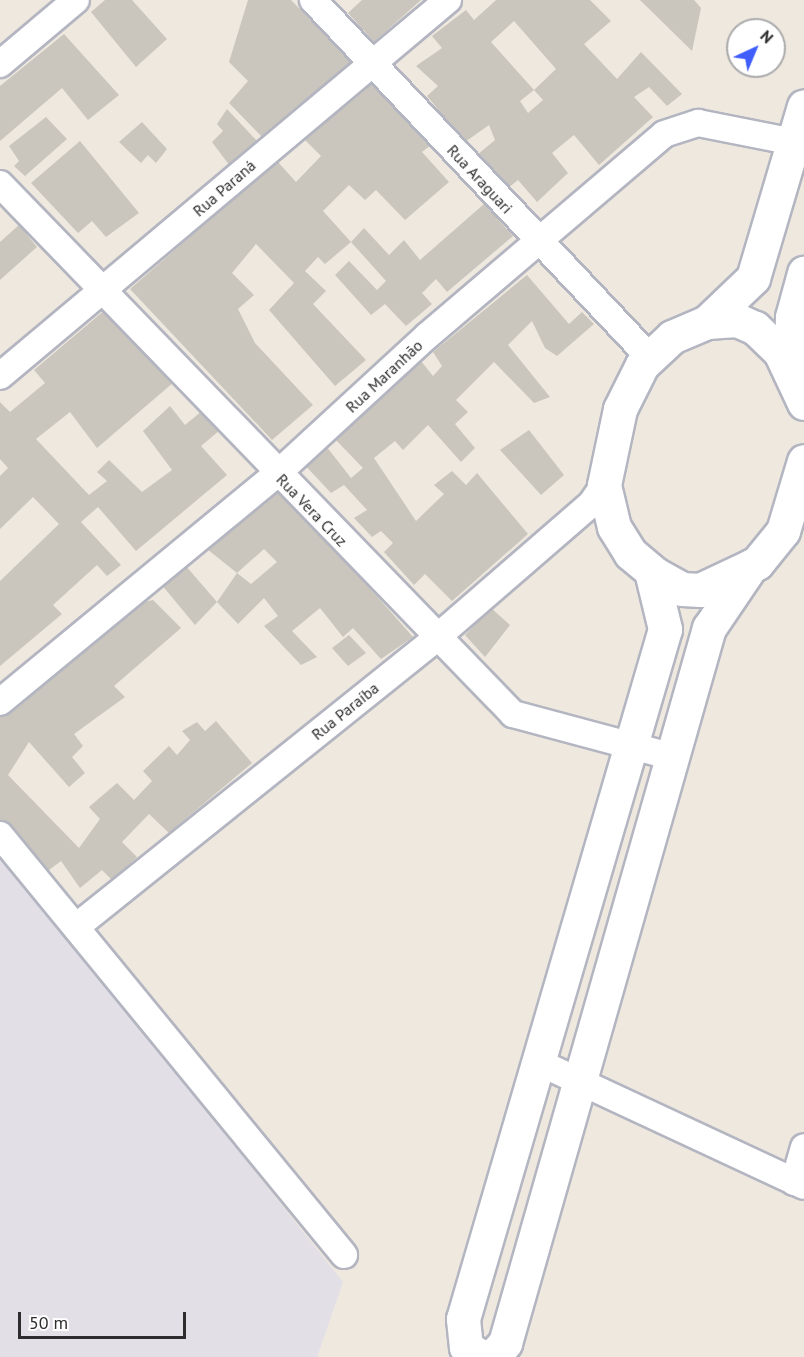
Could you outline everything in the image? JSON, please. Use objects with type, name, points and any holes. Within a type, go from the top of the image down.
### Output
[{"type":"street","points":[[0,64],[76,0]]},
{"type":"street","name":"Rua Araguari","points":[[313,0],[648,356]]},
{"type":"street","name":"Rua Paraná","points":[[0,376],[104,291],[371,62],[448,0]]},
{"type":"street","points":[[707,322],[753,278],[804,106]]},
{"type":"street","name":"Rua Maranhão","points":[[0,702],[278,473],[538,240],[664,134],[698,123],[794,142]]},
{"type":"street","name":"Rua Vera Cruz","points":[[0,184],[435,639],[513,714],[673,757]]},
{"type":"street","points":[[791,372],[792,317],[804,273]]},
{"type":"street","points":[[804,403],[791,372],[755,328],[737,320],[707,322],[686,328],[648,356],[620,409],[604,486],[614,527],[630,554],[651,571],[682,589],[700,590],[754,564],[804,545]]},
{"type":"street","points":[[651,571],[665,629],[463,1319],[466,1347],[480,1356],[493,1356],[505,1343],[709,628],[754,564],[783,531],[804,461]]},
{"type":"street","name":"Rua Paraíba","points":[[76,927],[435,639],[591,504],[604,486]]},
{"type":"street","points":[[0,835],[344,1255]]},
{"type":"street","points":[[538,1062],[799,1184],[804,1147]]},
{"type":"shaded area","points":[[0,851],[343,1282],[317,1357],[0,1357]]},
{"type":"building","points":[[105,0],[132,0],[167,39],[136,67],[91,12]]},
{"type":"building","points":[[248,0],[291,0],[352,63],[262,137],[229,103],[248,81],[229,62]]},
{"type":"building","points":[[362,0],[421,0],[374,42],[348,13]]},
{"type":"building","points":[[496,0],[590,0],[611,21],[584,44],[617,79],[641,52],[682,94],[667,106],[649,87],[634,97],[653,117],[599,165],[574,135],[552,153],[568,173],[537,202],[518,180],[508,188],[477,155],[495,140],[489,125],[465,142],[427,96],[438,86],[416,66],[442,48],[432,36],[466,10],[474,20]],"holes":[[[514,21],[556,69],[534,90],[491,42]],[[534,90],[543,100],[528,113],[520,101]]]},
{"type":"building","points":[[640,0],[694,0],[701,8],[692,51]]},
{"type":"building","points":[[64,34],[119,95],[88,120],[62,88],[0,141],[0,86]]},
{"type":"building","points":[[373,77],[432,144],[422,152],[449,182],[405,220],[376,190],[365,200],[349,185],[323,211],[351,242],[325,264],[318,257],[305,271],[326,291],[313,304],[366,360],[335,386],[269,310],[294,283],[256,244],[232,273],[254,295],[238,309],[255,343],[313,405],[272,440],[130,289],[277,161],[296,182],[321,156],[303,138]]},
{"type":"building","points":[[227,109],[257,141],[230,166],[212,142],[223,131],[217,124]]},
{"type":"building","points":[[46,117],[67,139],[25,176],[14,166],[19,161],[9,146]]},
{"type":"building","points":[[142,122],[167,149],[156,163],[148,155],[141,163],[119,142]]},
{"type":"building","points":[[80,141],[139,213],[106,237],[92,221],[78,233],[31,183]]},
{"type":"building","points":[[484,204],[513,236],[447,292],[436,279],[422,293],[432,304],[406,326],[385,304],[371,315],[335,275],[349,261],[377,290],[386,281],[351,242],[364,228],[389,255],[404,240],[420,260]]},
{"type":"building","points":[[19,225],[37,247],[0,280],[0,242]]},
{"type":"building","points":[[527,275],[569,324],[582,312],[594,324],[557,356],[545,348],[532,321],[508,345],[550,397],[534,403],[494,362],[456,400],[468,412],[455,424],[475,448],[461,462],[428,425],[403,450],[395,441],[374,458],[416,521],[444,494],[434,485],[452,471],[466,485],[477,473],[528,534],[452,601],[425,574],[414,585],[384,552],[393,543],[381,531],[372,537],[354,518],[367,510],[344,485],[331,493],[302,462],[326,446],[351,478],[363,468],[332,436],[421,361],[433,376],[442,366],[433,352]]},
{"type":"building","points":[[106,309],[174,382],[97,448],[70,412],[36,439],[89,495],[107,481],[97,472],[109,460],[142,492],[172,470],[143,431],[170,406],[185,425],[202,411],[220,430],[201,446],[227,475],[136,551],[98,507],[81,522],[121,565],[107,576],[97,565],[53,605],[62,614],[0,666],[0,581],[59,524],[33,497],[0,529],[0,476],[8,468],[0,459],[0,402],[10,412],[45,383],[34,370]]},
{"type":"building","points":[[529,430],[564,475],[541,495],[500,450]]},
{"type":"building","points":[[279,490],[303,513],[413,637],[381,659],[353,628],[343,637],[320,608],[292,631],[317,657],[301,665],[264,626],[278,616],[264,598],[238,624],[217,602],[237,573],[207,549]],"holes":[[[264,549],[277,562],[251,584],[237,573]]]},
{"type":"building","points":[[185,565],[217,602],[195,625],[161,584]]},
{"type":"building","points":[[153,600],[181,628],[114,686],[125,697],[74,734],[83,746],[72,757],[85,773],[69,787],[29,742],[8,775],[79,848],[100,819],[89,807],[117,783],[134,800],[152,781],[143,771],[169,746],[177,755],[190,740],[182,731],[197,722],[205,731],[216,721],[252,763],[169,833],[149,814],[122,842],[137,857],[113,881],[102,870],[80,888],[61,861],[45,873],[0,820],[0,716],[135,604]]},
{"type":"building","points":[[491,608],[510,625],[485,657],[465,635]]},
{"type":"building","points":[[349,635],[366,653],[348,666],[332,648]]}]
